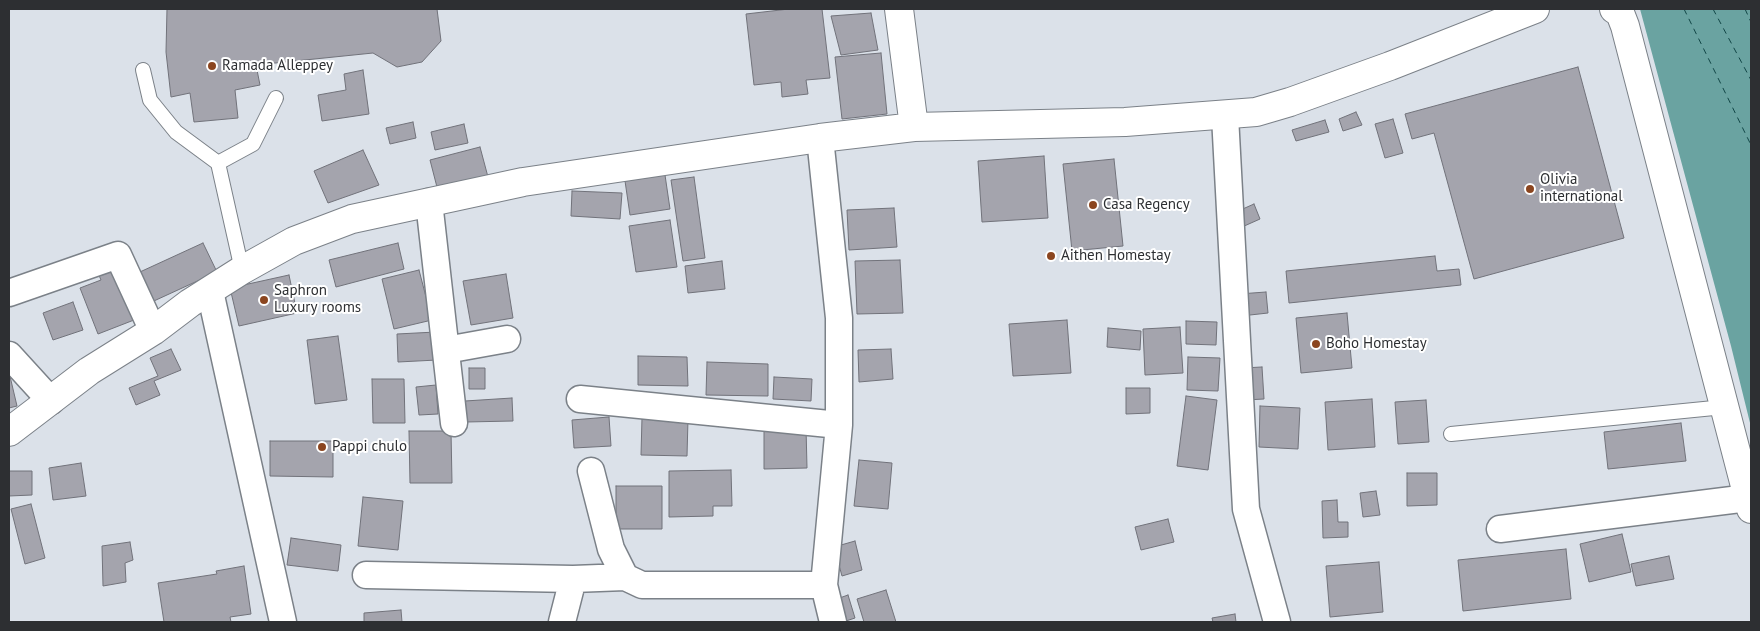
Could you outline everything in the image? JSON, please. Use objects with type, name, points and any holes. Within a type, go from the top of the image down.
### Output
[{"type":"main road","points":[[899,9],[914,127]]},
{"type":"main road","points":[[9,432],[89,371],[154,331],[242,270],[294,241],[344,222],[523,182],[820,138],[914,127],[1125,122],[1225,116],[1256,112],[1290,102],[1535,9]]},
{"type":"main road","points":[[1614,9],[1620,13],[1625,26],[1750,503]]},
{"type":"street","points":[[1225,116],[1246,509],[1277,622]]},
{"type":"street","points":[[820,138],[839,318],[839,425],[824,584],[833,622]]},
{"type":"street","points":[[430,202],[454,423]]},
{"type":"street","points":[[9,293],[118,255],[154,331]]},
{"type":"street","points":[[210,291],[283,622]]},
{"type":"street","points":[[446,350],[507,338]]},
{"type":"street","points":[[9,355],[51,400]]},
{"type":"street","points":[[580,399],[839,425]]},
{"type":"street","points":[[591,471],[611,549],[625,577]]},
{"type":"street","points":[[1500,529],[1750,503]]},
{"type":"street","points":[[366,575],[573,579],[625,577],[642,585],[824,584]]},
{"type":"street","points":[[562,622],[573,579]]},
{"type":"lane","points":[[142,70],[150,100],[176,132],[218,163],[242,270]]},
{"type":"lane","points":[[218,163],[253,144],[276,98]]},
{"type":"lane","points":[[1451,434],[1724,407]]},
{"type":"shaded area","points":[[1640,9],[1751,9],[1751,427],[1731,346]]},
{"type":"building","name":"Ramada Alleppey","points":[[167,9],[437,9],[441,41],[422,62],[397,67],[373,53],[256,65],[260,85],[235,90],[238,118],[194,122],[190,93],[171,97],[166,52]]},
{"type":"building","points":[[789,9],[822,9],[830,78],[806,80],[808,94],[782,97],[781,82],[754,85],[746,14]]},
{"type":"building","points":[[871,13],[878,50],[841,55],[831,16]]},
{"type":"building","points":[[881,53],[887,114],[842,119],[835,57]]},
{"type":"building","name":"Olivia international","points":[[1578,67],[1624,238],[1474,279],[1434,133],[1412,139],[1405,114]]},
{"type":"building","points":[[363,70],[369,114],[322,121],[318,95],[346,90],[344,74]]},
{"type":"building","points":[[1356,112],[1362,125],[1343,131],[1339,119]]},
{"type":"building","points":[[1393,119],[1403,153],[1385,158],[1375,124]]},
{"type":"building","points":[[1325,120],[1329,132],[1296,141],[1292,130]]},
{"type":"building","points":[[413,122],[416,138],[390,144],[386,128]]},
{"type":"building","points":[[464,124],[468,143],[435,150],[431,132]]},
{"type":"building","points":[[480,147],[488,177],[438,191],[430,160]]},
{"type":"building","points":[[363,150],[379,185],[328,203],[314,171]]},
{"type":"building","points":[[1044,156],[1048,218],[982,222],[978,161]]},
{"type":"building","name":"Casa Regency","points":[[1114,159],[1123,246],[1072,251],[1063,164]]},
{"type":"building","points":[[665,175],[670,209],[630,215],[625,181]]},
{"type":"building","points":[[694,177],[705,258],[683,261],[671,180]]},
{"type":"building","points":[[572,191],[622,193],[620,219],[571,216]]},
{"type":"building","points":[[1254,204],[1260,219],[1242,227],[1236,212]]},
{"type":"building","points":[[894,208],[897,247],[849,250],[847,210]]},
{"type":"building","points":[[670,220],[677,267],[636,272],[629,226]]},
{"type":"building","points":[[203,243],[217,272],[143,306],[129,277]]},
{"type":"building","points":[[398,243],[404,269],[336,287],[329,260]]},
{"type":"building","points":[[1435,256],[1437,271],[1459,269],[1461,285],[1289,303],[1286,271]]},
{"type":"building","points":[[900,260],[903,313],[857,314],[855,261]]},
{"type":"building","points":[[722,261],[725,289],[688,293],[685,266]]},
{"type":"building","points":[[114,267],[134,320],[98,334],[80,288],[101,280],[98,273]]},
{"type":"building","points":[[419,270],[432,320],[394,329],[382,279]]},
{"type":"building","points":[[506,274],[513,318],[471,325],[463,281]]},
{"type":"building","name":"Saphron Luxury rooms","points":[[289,275],[297,313],[239,326],[230,288]]},
{"type":"building","points":[[1266,292],[1268,313],[1241,316],[1239,294]]},
{"type":"building","points":[[73,302],[83,330],[53,340],[43,313]]},
{"type":"building","points":[[1347,313],[1352,368],[1301,373],[1296,318]]},
{"type":"building","points":[[1067,320],[1071,373],[1013,376],[1009,324]]},
{"type":"building","points":[[1186,321],[1217,322],[1216,345],[1186,344]]},
{"type":"building","points":[[1180,327],[1183,373],[1145,375],[1143,329]]},
{"type":"building","points":[[1108,328],[1141,331],[1140,350],[1107,347]]},
{"type":"building","points":[[436,332],[437,360],[398,362],[397,334]]},
{"type":"building","points":[[338,336],[347,400],[315,404],[307,340]]},
{"type":"building","points":[[171,349],[181,370],[154,381],[160,395],[136,405],[129,388],[158,376],[150,358]]},
{"type":"building","points":[[891,349],[893,379],[859,382],[858,350]]},
{"type":"building","points":[[638,356],[687,357],[688,386],[638,385]]},
{"type":"building","points":[[1188,357],[1220,358],[1218,391],[1187,390]]},
{"type":"building","points":[[707,362],[768,364],[768,396],[706,395]]},
{"type":"building","points":[[1262,367],[1264,399],[1245,400],[1243,368]]},
{"type":"building","points":[[469,368],[485,368],[485,389],[469,389]]},
{"type":"building","points":[[9,372],[17,406],[9,408]]},
{"type":"building","points":[[774,377],[812,379],[811,401],[773,399]]},
{"type":"building","points":[[372,379],[404,379],[405,423],[373,423]]},
{"type":"building","points":[[436,385],[438,414],[419,415],[416,387]]},
{"type":"building","points":[[1126,388],[1150,388],[1150,413],[1126,414]]},
{"type":"building","points":[[1186,396],[1217,400],[1208,470],[1177,466]]},
{"type":"building","points":[[512,398],[513,421],[466,422],[465,401]]},
{"type":"building","points":[[1372,399],[1375,447],[1328,450],[1325,402]]},
{"type":"building","points":[[1426,400],[1429,442],[1398,444],[1395,402]]},
{"type":"building","points":[[1260,406],[1300,408],[1298,449],[1259,447]]},
{"type":"building","points":[[609,417],[611,446],[574,448],[572,420]]},
{"type":"building","points":[[642,418],[688,419],[687,456],[641,455]]},
{"type":"building","points":[[1681,423],[1686,461],[1608,469],[1604,432]]},
{"type":"building","points":[[764,427],[806,427],[807,468],[764,469]]},
{"type":"building","points":[[409,431],[451,431],[452,483],[410,483]]},
{"type":"building","points":[[270,441],[333,441],[333,477],[270,476]]},
{"type":"building","points":[[859,460],[892,463],[888,509],[854,506]]},
{"type":"building","points":[[81,463],[86,496],[53,500],[49,468]]},
{"type":"building","points":[[731,470],[732,506],[713,506],[713,516],[669,517],[669,471]]},
{"type":"building","points":[[9,471],[32,471],[32,495],[9,496]]},
{"type":"building","points":[[1407,473],[1437,473],[1437,505],[1407,506]]},
{"type":"building","points":[[616,486],[662,486],[662,529],[616,529]]},
{"type":"building","points":[[1376,491],[1380,515],[1363,517],[1360,493]]},
{"type":"building","points":[[363,497],[403,501],[398,550],[358,546]]},
{"type":"building","points":[[1337,500],[1338,522],[1348,522],[1348,537],[1323,538],[1322,501]]},
{"type":"building","points":[[31,504],[45,558],[25,564],[11,509]]},
{"type":"building","points":[[1168,519],[1174,542],[1141,550],[1135,527]]},
{"type":"building","points":[[1622,534],[1631,572],[1589,582],[1580,544]]},
{"type":"building","points":[[291,538],[341,545],[338,571],[287,565]]},
{"type":"building","points":[[855,541],[862,570],[842,576],[834,547]]},
{"type":"building","points":[[130,542],[133,560],[125,563],[126,582],[103,586],[102,546]]},
{"type":"building","points":[[1566,549],[1571,599],[1463,611],[1458,560]]},
{"type":"building","points":[[1669,556],[1674,579],[1636,586],[1631,564]]},
{"type":"building","points":[[1379,562],[1383,612],[1330,617],[1326,566]]},
{"type":"building","points":[[244,566],[251,614],[230,617],[231,622],[164,622],[158,583],[217,574],[216,571]]},
{"type":"building","points":[[886,590],[896,622],[864,622],[857,599]]},
{"type":"building","points":[[848,595],[855,618],[843,622],[834,600]]},
{"type":"building","points":[[401,610],[402,622],[364,622],[364,613]]},
{"type":"building","points":[[1235,614],[1236,622],[1213,622],[1212,618]]},
{"type":"ferry route","points":[[1684,9],[1751,145]]},
{"type":"ferry route","points":[[1713,9],[1751,80]]},
{"type":"ferry route","points":[[1745,9],[1751,22]]},
{"type":"place","name":"Ramada Alleppey","points":[[212,66]]},
{"type":"place","name":"Olivia international","points":[[1530,189]]},
{"type":"place","name":"Casa Regency","points":[[1093,205]]},
{"type":"place","name":"Aithen Homestay","points":[[1051,256]]},
{"type":"place","name":"Saphron Luxury rooms","points":[[264,300]]},
{"type":"place","name":"Boho Homestay","points":[[1316,344]]},
{"type":"place","name":"Pappi chulo","points":[[322,447]]}]
